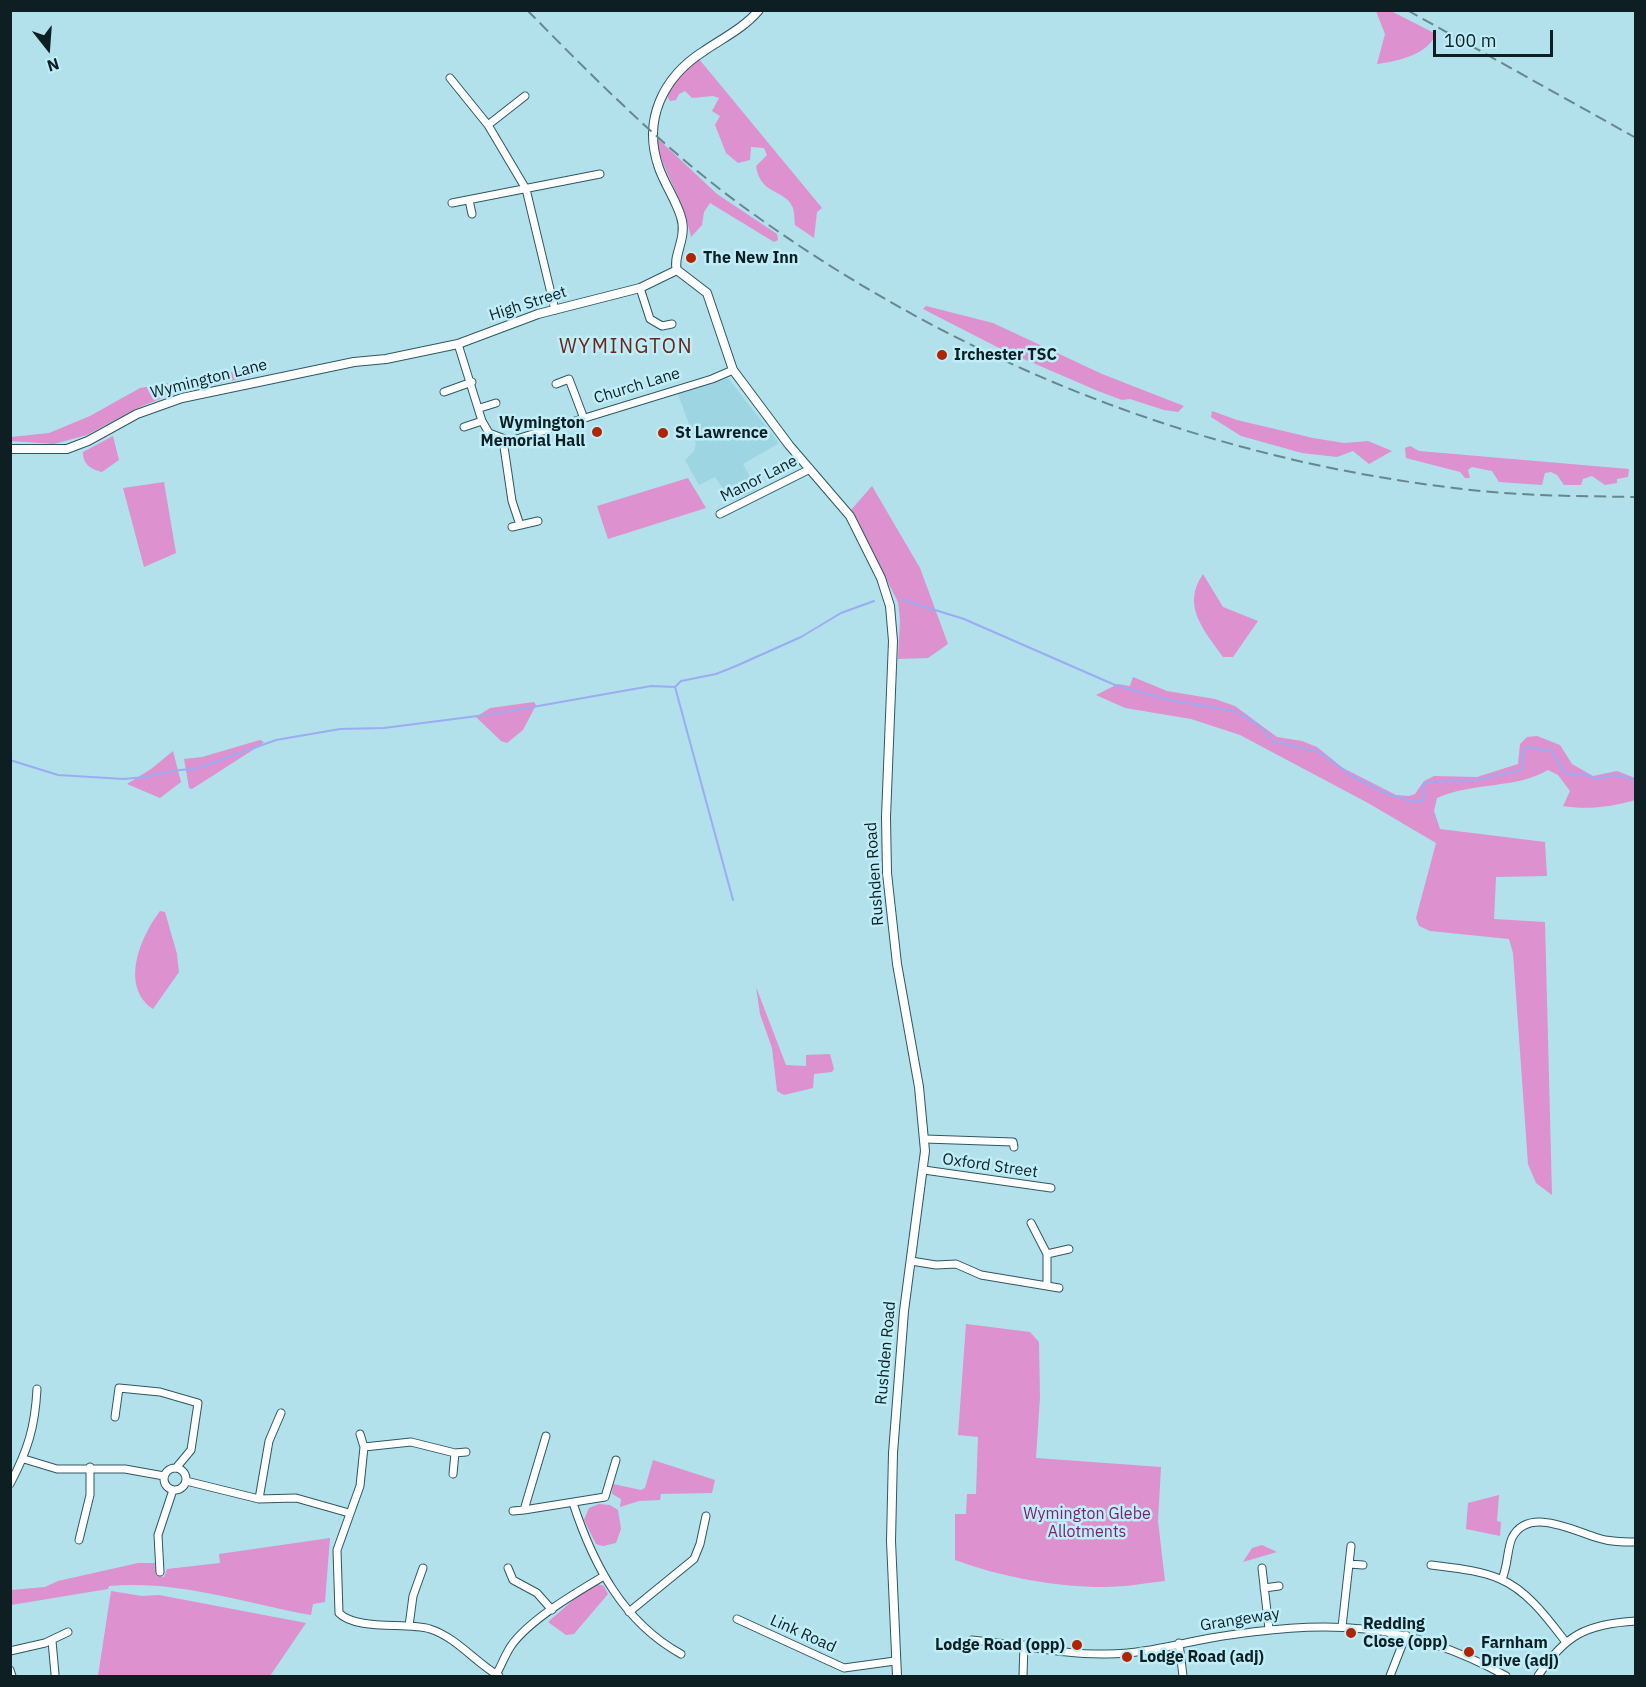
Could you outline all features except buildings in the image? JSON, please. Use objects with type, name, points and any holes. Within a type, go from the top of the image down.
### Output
[{"type":"street","points":[[677,270],[675,264],[683,239],[682,219],[659,169],[651,134],[659,101],[667,83],[681,67],[747,23],[759,10]]},
{"type":"street","points":[[450,78],[488,125],[526,189],[555,310]]},
{"type":"street","points":[[488,125],[525,96]]},
{"type":"street","points":[[452,203],[600,174]]},
{"type":"street","points":[[469,200],[472,214]]},
{"type":"street","name":"High Street","points":[[386,359],[458,344],[555,310],[640,288],[677,270]]},
{"type":"street","name":"Rushden Road","points":[[677,270],[707,293],[733,370],[810,469],[850,516],[881,578],[890,606],[893,641],[886,818],[887,873],[897,964],[919,1087],[925,1139],[924,1170],[897,1382],[891,1541],[897,1677]]},
{"type":"street","points":[[640,288],[650,319],[655,324],[672,324]]},
{"type":"street","points":[[458,344],[472,382],[482,421],[489,433],[503,440],[516,526],[538,521]]},
{"type":"street","name":"Wymington Lane","points":[[10,449],[67,449],[88,441],[152,407],[182,398],[354,362],[386,359]]},
{"type":"street","name":"Church Lane","points":[[503,440],[510,441],[584,416],[712,379],[733,370]]},
{"type":"street","name":"Church Lane","points":[[556,384],[569,379],[584,416]]},
{"type":"street","points":[[444,392],[472,382]]},
{"type":"street","points":[[480,408],[496,403]]},
{"type":"street","points":[[464,427],[482,421]]},
{"type":"street","name":"Manor Lane","points":[[720,514],[810,469]]},
{"type":"street","points":[[925,1139],[1013,1142],[1014,1148]]},
{"type":"street","name":"Oxford Street","points":[[924,1170],[1052,1188]]},
{"type":"street","points":[[1031,1223],[1047,1254],[1047,1286]]},
{"type":"street","points":[[1047,1254],[1070,1249]]},
{"type":"street","points":[[911,1261],[936,1265],[956,1264],[981,1275],[1059,1288]]},
{"type":"street","points":[[115,1417],[119,1388],[160,1392],[198,1403],[192,1450],[177,1468],[169,1470],[164,1476]]},
{"type":"street","points":[[10,1484],[24,1459],[35,1425],[37,1389]]},
{"type":"street","points":[[259,1499],[269,1442],[281,1413]]},
{"type":"street","points":[[360,1434],[364,1447],[360,1486],[337,1550],[339,1613],[359,1621],[430,1629],[447,1637],[498,1676],[511,1646],[572,1594],[604,1576]]},
{"type":"street","points":[[524,1510],[546,1436]]},
{"type":"street","points":[[364,1447],[411,1442],[454,1453],[466,1452]]},
{"type":"street","points":[[453,1474],[454,1453]]},
{"type":"street","points":[[24,1459],[57,1469],[90,1467],[125,1469],[164,1476]]},
{"type":"street","points":[[513,1511],[605,1497],[616,1460]]},
{"type":"street","points":[[79,1540],[90,1496],[90,1467]]},
{"type":"street","points":[[177,1468],[183,1471],[186,1481]]},
{"type":"street","points":[[164,1476],[166,1485],[172,1490]]},
{"type":"street","points":[[186,1481],[259,1499],[296,1498],[350,1513]]},
{"type":"street","points":[[172,1490],[182,1487],[186,1481]]},
{"type":"street","points":[[160,1572],[158,1535],[172,1490]]},
{"type":"street","points":[[573,1503],[583,1534],[616,1598],[661,1643],[681,1654]]},
{"type":"street","points":[[629,1612],[694,1559],[700,1544],[706,1515]]},
{"type":"street","points":[[1502,1579],[1508,1566],[1512,1538],[1528,1524],[1549,1524],[1571,1528],[1599,1538],[1635,1542]]},
{"type":"street","points":[[1342,1627],[1351,1546]]},
{"type":"street","points":[[1349,1564],[1363,1565]]},
{"type":"street","points":[[1431,1564],[1473,1571],[1502,1579],[1532,1603],[1565,1641]]},
{"type":"street","points":[[409,1626],[412,1596],[423,1568]]},
{"type":"street","points":[[508,1568],[513,1580],[537,1593],[552,1610]]},
{"type":"street","points":[[1262,1568],[1269,1629]]},
{"type":"street","points":[[1264,1588],[1279,1586]]},
{"type":"street","name":"Link Road","points":[[737,1619],[844,1668],[896,1661]]},
{"type":"street","points":[[1538,1677],[1565,1641],[1580,1632],[1635,1621]]},
{"type":"street","name":"Grangeway","points":[[972,1641],[1107,1654],[1269,1629],[1342,1627],[1406,1635],[1442,1646],[1506,1677]]},
{"type":"street","points":[[10,1651],[52,1641],[68,1632]]},
{"type":"street","points":[[1390,1677],[1406,1635]]},
{"type":"street","points":[[52,1641],[55,1674]]},
{"type":"street","points":[[1179,1644],[1183,1677]]},
{"type":"street","points":[[1023,1677],[1024,1645]]},
{"type":"street","points":[[10,1670],[12,1677]]},
{"type":"shaded area","points":[[728,378],[779,443],[743,464],[757,490],[732,501],[715,477],[699,485],[685,460],[694,451],[696,444],[677,391]]},
{"type":"green space","points":[[1376,11],[1391,11],[1436,34],[1432,41],[1419,52],[1403,59],[1377,64],[1385,34]]},
{"type":"green space","points":[[699,59],[822,208],[817,212],[814,238],[795,225],[792,206],[784,197],[767,187],[758,175],[756,166],[767,155],[764,148],[751,147],[750,160],[738,163],[726,153],[715,125],[720,116],[712,111],[719,98],[713,96],[692,98],[685,91],[679,94],[676,100],[670,101],[667,96],[677,79]]},
{"type":"green space","points":[[655,136],[717,194],[777,234],[778,240],[774,242],[710,203],[704,212],[702,225],[691,237],[688,223],[658,149]]},
{"type":"green space","points":[[926,306],[993,323],[1102,374],[1184,406],[1178,412],[1164,410],[1130,399],[1122,400],[1098,391],[1003,350],[923,309]]},
{"type":"green space","points":[[250,369],[251,376],[167,396],[140,407],[87,435],[54,444],[11,441],[11,437],[49,433],[90,416],[140,388]]},
{"type":"green space","points":[[1212,411],[1237,420],[1313,438],[1344,443],[1368,441],[1392,451],[1369,464],[1353,451],[1337,457],[1302,453],[1241,436],[1211,417]]},
{"type":"green space","points":[[113,436],[119,460],[102,472],[88,466],[83,452]]},
{"type":"green space","points":[[1410,446],[1419,451],[1629,469],[1628,477],[1617,479],[1617,483],[1605,485],[1592,476],[1583,479],[1581,485],[1564,485],[1557,475],[1551,472],[1545,473],[1542,485],[1499,482],[1492,471],[1472,467],[1468,470],[1470,478],[1465,478],[1460,472],[1406,458],[1405,448]]},
{"type":"green space","points":[[688,478],[706,508],[608,539],[597,506]]},
{"type":"green space","points":[[164,482],[176,553],[144,567],[123,488]]},
{"type":"green space","points":[[872,486],[920,568],[948,644],[928,658],[898,659],[900,620],[898,602],[851,510]]},
{"type":"green space","points":[[1203,574],[1223,607],[1258,621],[1233,657],[1223,657],[1198,617],[1194,597]]},
{"type":"green space","points":[[1133,677],[1167,691],[1215,699],[1235,706],[1277,737],[1302,741],[1317,747],[1343,768],[1396,795],[1415,794],[1424,781],[1434,776],[1477,777],[1518,764],[1520,744],[1527,737],[1537,736],[1560,745],[1572,764],[1593,776],[1617,771],[1635,778],[1635,800],[1608,806],[1581,808],[1563,806],[1570,791],[1558,775],[1548,770],[1522,780],[1465,790],[1437,798],[1434,811],[1440,829],[1545,842],[1547,876],[1496,877],[1494,919],[1545,922],[1552,1195],[1536,1183],[1528,1164],[1513,953],[1509,939],[1430,931],[1419,926],[1416,918],[1436,843],[1368,803],[1240,735],[1191,719],[1125,708],[1096,695],[1118,684],[1130,686]]},
{"type":"green space","points":[[534,702],[536,705],[523,730],[507,743],[501,741],[476,717],[490,708]]},
{"type":"green space","points":[[260,740],[264,742],[192,789],[189,788],[184,759],[202,757]]},
{"type":"green space","points":[[173,751],[181,782],[160,798],[127,784],[151,769]]},
{"type":"green space","points":[[160,911],[165,912],[177,954],[179,972],[153,1009],[143,999],[137,988],[135,974],[140,947]]},
{"type":"green space","points":[[756,987],[786,1065],[806,1066],[806,1055],[830,1054],[834,1069],[832,1072],[814,1074],[813,1088],[784,1095],[777,1091],[772,1048],[760,1014]]},
{"type":"green space","name":"Wymington Glebe Allotments","points":[[966,1324],[1030,1332],[1039,1342],[1040,1397],[1036,1458],[1161,1467],[1158,1521],[1165,1581],[1128,1586],[1086,1587],[1010,1576],[955,1560],[955,1514],[966,1514],[967,1494],[976,1494],[978,1437],[958,1435]]},
{"type":"green space","points":[[653,1460],[715,1480],[712,1493],[661,1494],[660,1500],[639,1501],[620,1507],[621,1499],[612,1494],[613,1484],[641,1490],[645,1488]]},
{"type":"green space","points":[[1499,1495],[1497,1521],[1501,1522],[1500,1536],[1466,1529],[1468,1503]]},
{"type":"green space","points":[[599,1504],[610,1505],[618,1510],[621,1529],[616,1543],[603,1546],[596,1544],[584,1520],[589,1508]]},
{"type":"green space","points":[[330,1538],[325,1602],[313,1604],[311,1615],[186,1589],[135,1585],[109,1586],[108,1589],[11,1605],[11,1590],[45,1587],[58,1581],[138,1563],[155,1563],[156,1575],[164,1577],[167,1569],[220,1563],[219,1554]]},
{"type":"green space","points":[[1262,1545],[1277,1552],[1243,1562],[1252,1548]]},
{"type":"green space","points":[[598,1584],[604,1586],[608,1594],[574,1634],[566,1635],[548,1622],[579,1595]]},
{"type":"green space","points":[[111,1591],[142,1596],[159,1595],[306,1623],[270,1676],[98,1676]]},
{"type":"waterway","points":[[903,600],[964,619],[1115,685],[1169,700],[1234,711],[1260,726],[1272,741],[1319,752],[1352,776],[1387,794],[1414,802],[1424,800],[1423,785],[1427,782],[1476,780],[1521,770],[1524,766],[1522,756],[1526,747],[1552,751],[1563,770],[1569,774],[1585,774],[1596,779],[1615,775],[1636,780]]},
{"type":"waterway","points":[[10,760],[58,775],[124,779],[145,777],[198,768],[276,740],[340,729],[384,728],[493,714],[651,686],[675,687],[681,681],[716,674],[736,666],[801,637],[841,613],[874,601]]},
{"type":"waterway","points":[[675,687],[733,900]]},
{"type":"railway","points":[[527,10],[605,88],[715,186],[825,263],[908,312],[994,356],[1082,394],[1172,426],[1264,453],[1358,473],[1477,491],[1636,497]]},
{"type":"railway","points":[[1407,10],[1636,138]]},
{"type":"place","name":"The New Inn","points":[[691,258]]},
{"type":"place","name":"Irchester TSC","points":[[942,355]]},
{"type":"place","name":"Wymington Memorial Hall","points":[[597,432]]},
{"type":"place","name":"St Lawrence","points":[[663,433]]},
{"type":"place","name":"Redding Close (opp)","points":[[1351,1633]]},
{"type":"place","name":"Lodge Road (opp)","points":[[1077,1645]]},
{"type":"place","name":"Farnham Drive (adj)","points":[[1469,1652]]},
{"type":"place","name":"Lodge Road (adj)","points":[[1127,1657]]},
{"type":"district","name":"WYMINGTON","points":[[626,347]]}]
